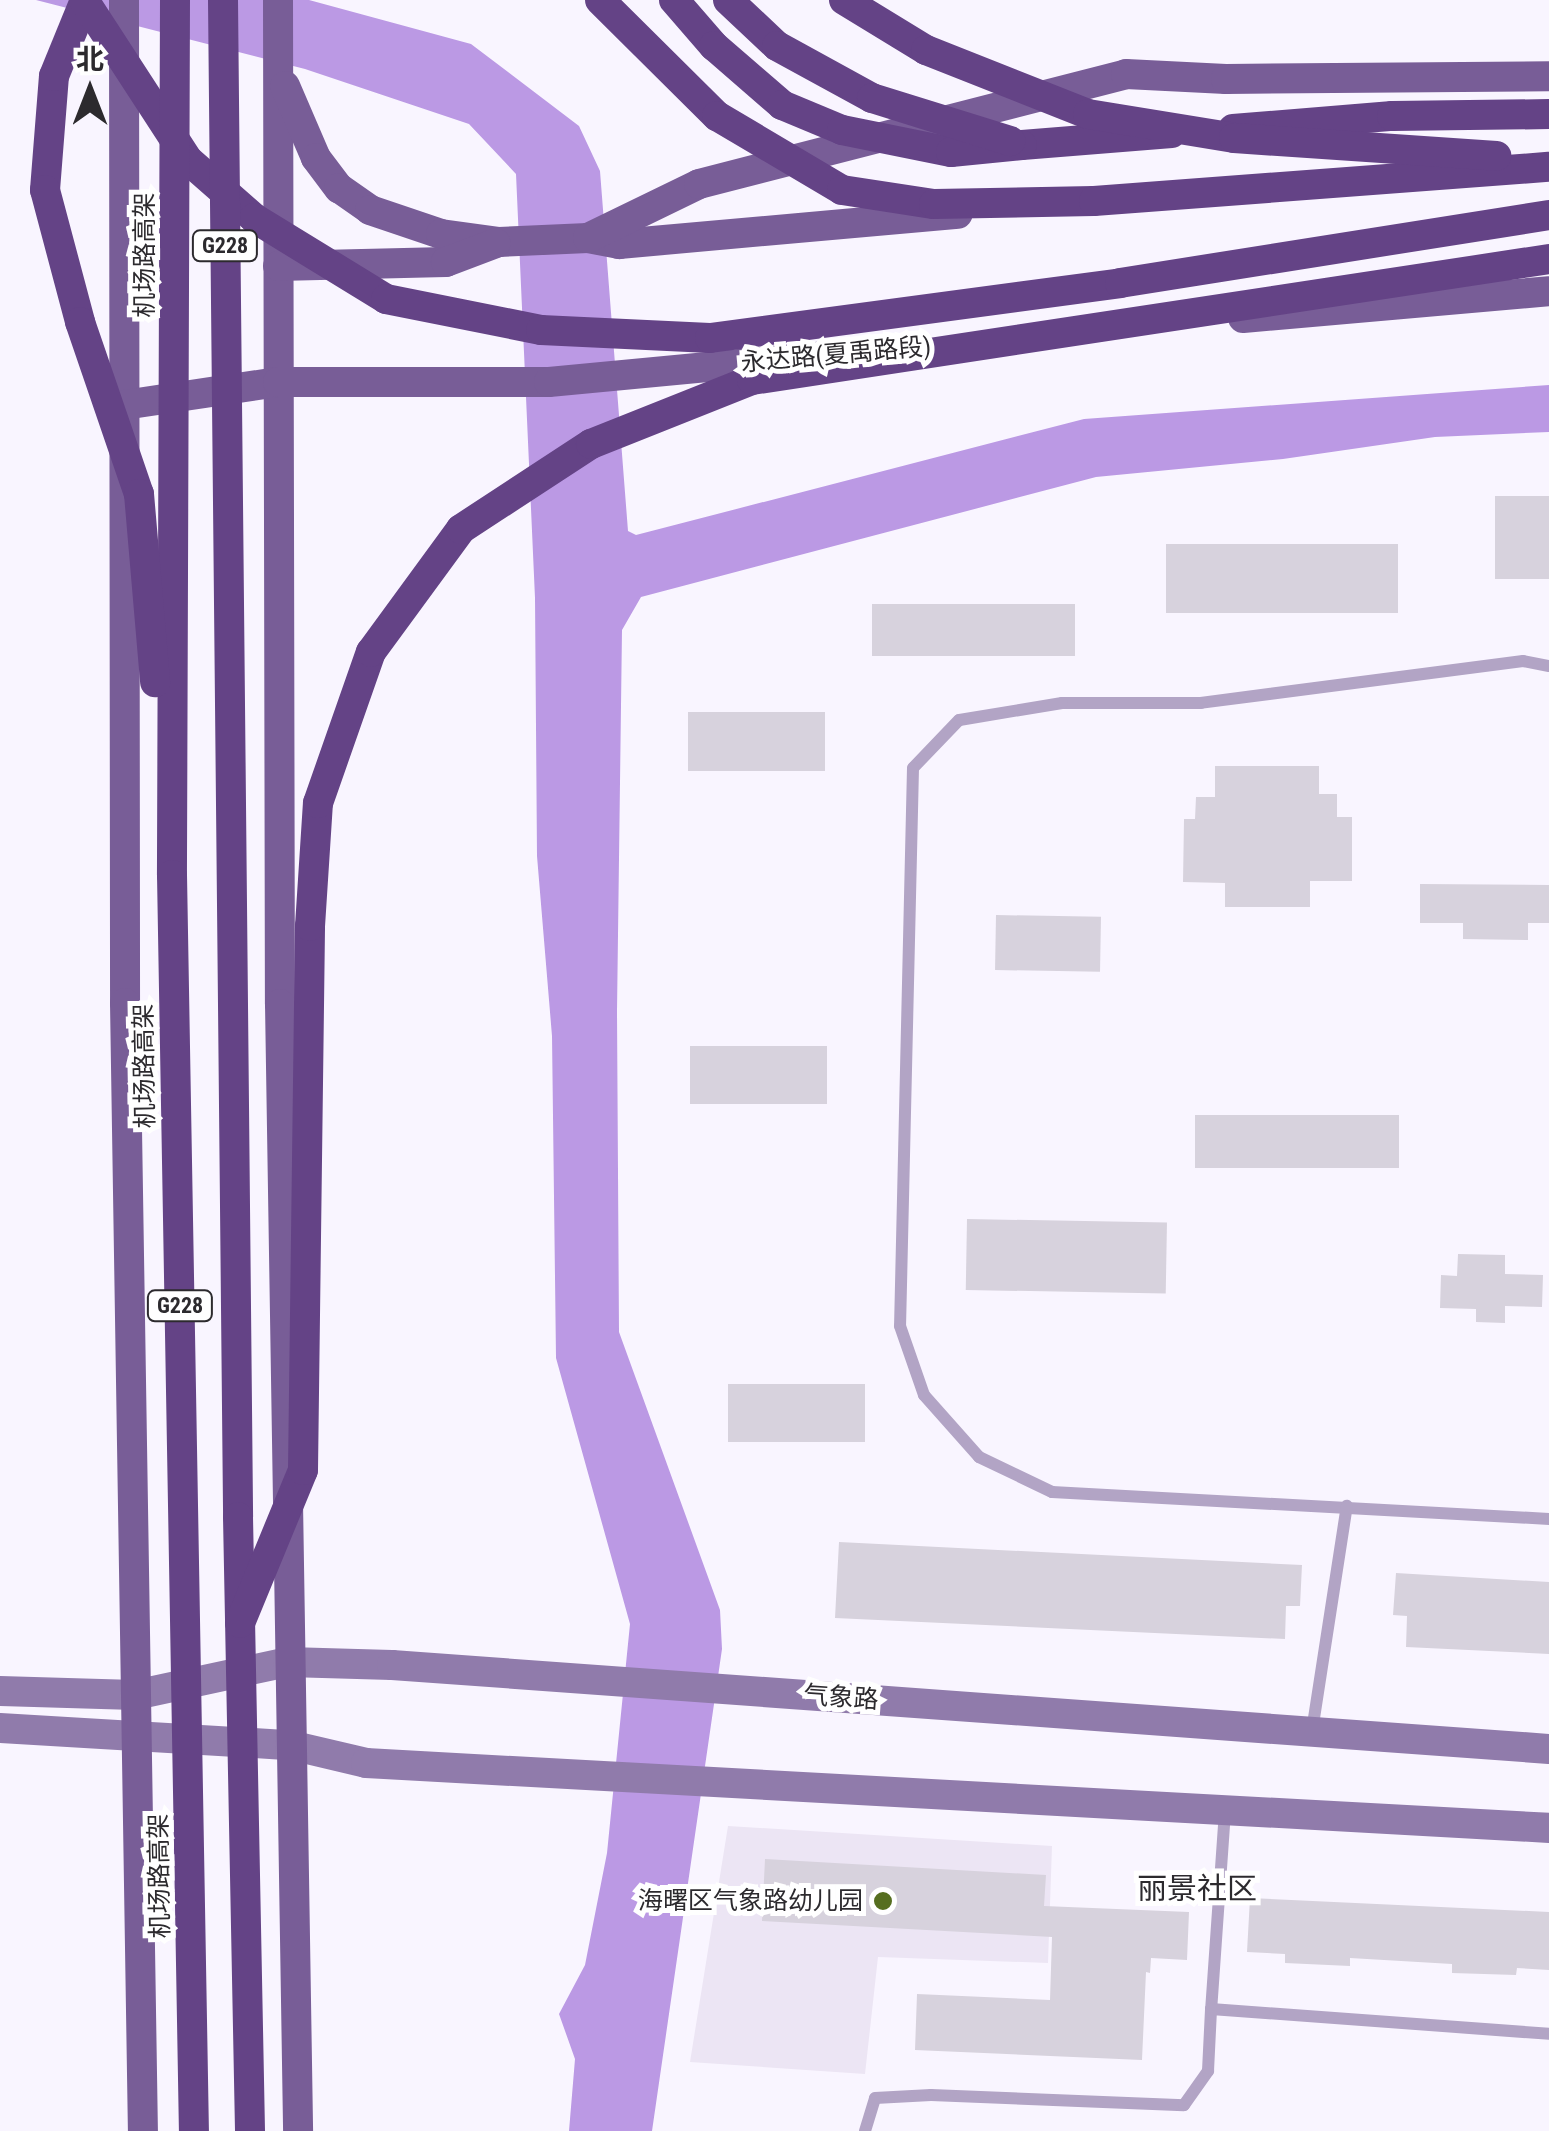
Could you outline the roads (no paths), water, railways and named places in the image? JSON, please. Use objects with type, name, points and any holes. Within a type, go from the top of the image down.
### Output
[{"type":"highway","points":[[85,0],[188,160],[254,218],[386,299],[541,330],[710,338],[1120,283],[1549,215]]},
{"type":"highway","points":[[85,0],[54,76],[45,190],[80,322],[139,494],[172,874]]},
{"type":"highway","name":"机场路高架","points":[[176,0],[172,874],[194,2131]]},
{"type":"highway","name":"G228","points":[[223,0],[240,1623],[250,2131]]},
{"type":"highway","points":[[600,0],[718,116],[842,190],[934,204],[1094,201],[1549,163]]},
{"type":"highway","points":[[674,0],[714,46],[782,105],[842,130],[950,152],[1392,116],[1549,114]]},
{"type":"highway","points":[[728,0],[777,46],[872,98],[1022,145]]},
{"type":"highway","points":[[844,0],[926,50],[1088,114],[1234,138],[1549,163]]},
{"type":"highway","points":[[240,1623],[303,1470],[310,926],[318,803],[372,652],[461,529],[591,444],[752,380],[1549,259]]},
{"type":"main road","points":[[124,0],[126,1003],[143,2131]]},
{"type":"main road","points":[[278,0],[280,1004],[298,2131]]},
{"type":"main road","points":[[278,62],[293,112],[338,188],[370,210],[423,228],[499,242],[588,238],[619,244],[1549,163]]},
{"type":"main road","points":[[588,238],[700,184],[1126,74],[1226,79],[1549,76]]},
{"type":"main road","points":[[278,266],[446,262],[499,242]]},
{"type":"main road","name":"永达路(夏禹路段)","points":[[124,405],[278,382],[549,382],[1549,291]]},
{"type":"street","name":"气象路","points":[[0,1691],[135,1695],[288,1662],[392,1665],[1549,1749]]},
{"type":"street","points":[[0,1728],[290,1745],[366,1763],[1549,1828]]},
{"type":"lane","points":[[1549,666],[1523,661],[1201,703],[1045,706],[959,720],[914,768],[900,1326],[924,1396],[979,1457],[1052,1492],[1549,1519]]},
{"type":"lane","points":[[1312,1732],[1346,1506]]},
{"type":"lane","points":[[866,2131],[876,2098],[931,2095],[1184,2105],[1208,2071],[1225,1811]]},
{"type":"lane","points":[[1211,2009],[1549,2034]]},
{"type":"place","name":"海曙区气象路幼儿园","points":[[883,1901]]},
{"type":"district","name":"丽景社区","points":[[1197,1889]]}]
